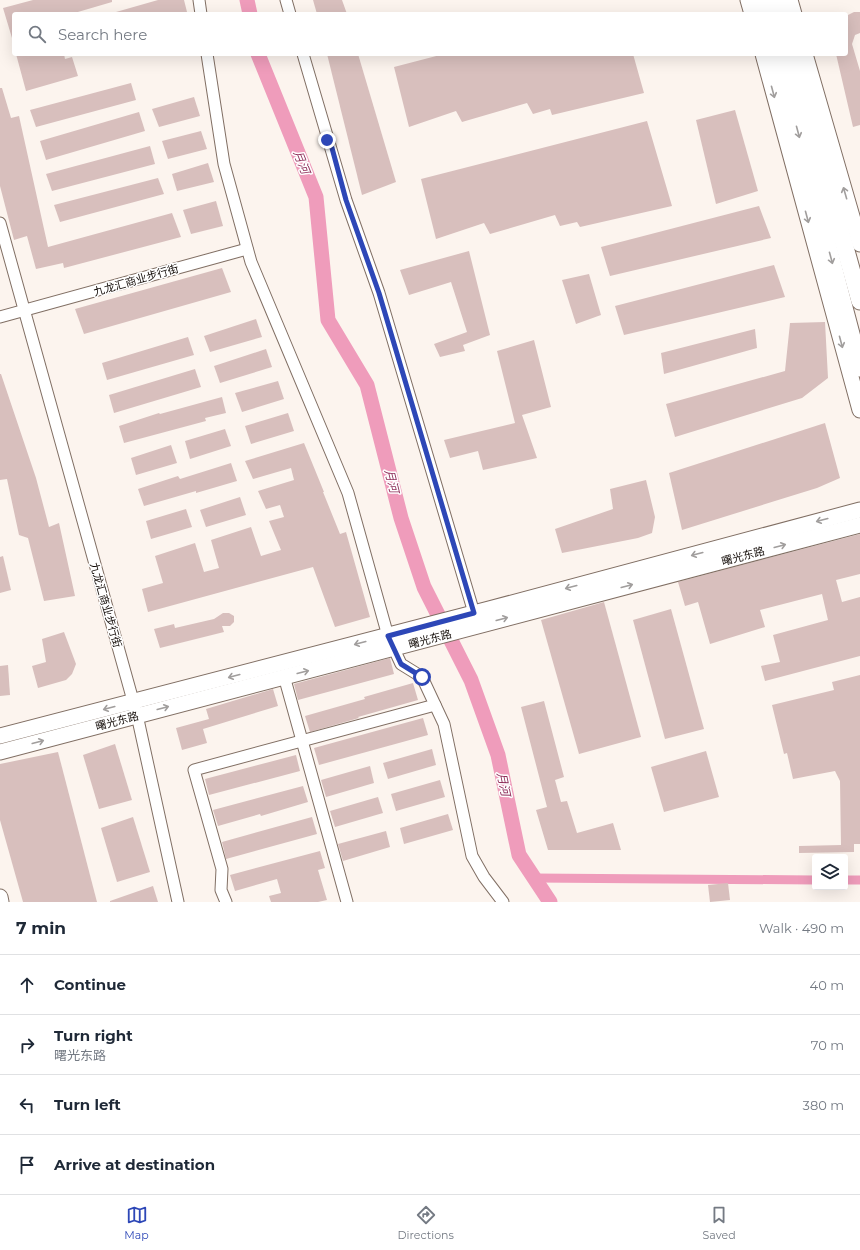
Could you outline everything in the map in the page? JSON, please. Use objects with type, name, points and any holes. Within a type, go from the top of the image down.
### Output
[{"type":"highway","points":[[762,0],[765,12]]},
{"type":"highway","points":[[777,0],[780,12]]},
{"type":"highway","points":[[778,56],[860,368]]},
{"type":"highway","points":[[793,56],[860,301]]},
{"type":"main road","points":[[748,0],[751,12]]},
{"type":"main road","points":[[790,0],[793,12]]},
{"type":"main road","points":[[764,56],[860,410]]},
{"type":"main road","points":[[806,56],[860,244]]},
{"type":"main road","name":"曙光东路","points":[[461,623],[474,613],[860,510]]},
{"type":"main road","name":"曙光东路","points":[[0,752],[135,709],[461,623],[860,525]]},
{"type":"main road","name":"曙光东路","points":[[0,736],[135,709],[284,676],[391,642]]},
{"type":"main road","points":[[0,897],[1,902]]},
{"type":"street","points":[[199,0],[201,12]]},
{"type":"street","points":[[286,0],[289,12]]},
{"type":"street","points":[[207,56],[224,164],[251,262],[348,493],[391,642],[401,664],[422,677],[444,724],[472,856],[484,877],[503,902]]},
{"type":"street","points":[[304,56],[346,200],[379,293],[474,613]]},
{"type":"street","name":"九龙汇商业步行街","points":[[0,223],[135,709],[178,902]]},
{"type":"street","name":"九龙汇商业步行街","points":[[0,317],[247,249]]},
{"type":"street","points":[[284,676],[347,902]]},
{"type":"street","points":[[226,902],[221,890],[222,869],[194,770],[435,705]]},
{"type":"building","points":[[33,0],[112,0],[112,2],[78,12],[12,12],[12,38],[3,8]]},
{"type":"building","points":[[158,0],[184,0],[187,12],[116,12]]},
{"type":"building","points":[[313,0],[342,0],[346,12],[316,12]]},
{"type":"building","points":[[854,12],[860,12],[860,33],[855,35],[852,44],[860,71],[860,125],[853,127],[836,56],[848,56],[848,15]]},
{"type":"building","points":[[17,56],[64,56],[65,59],[72,57],[78,76],[26,91]]},
{"type":"building","points":[[327,56],[359,56],[396,182],[362,195]]},
{"type":"building","points":[[436,56],[634,56],[644,93],[552,115],[550,109],[533,114],[527,103],[462,122],[456,111],[409,127],[394,67]]},
{"type":"building","points":[[131,83],[136,100],[36,127],[30,110]]},
{"type":"building","points":[[0,88],[2,88],[11,118],[19,116],[48,247],[172,213],[181,237],[64,268],[63,263],[36,269],[27,236],[14,240],[0,186]]},
{"type":"building","points":[[194,97],[200,116],[159,127],[152,109]]},
{"type":"building","points":[[735,110],[758,191],[716,204],[696,120]]},
{"type":"building","points":[[139,112],[145,131],[46,160],[40,141]]},
{"type":"building","points":[[647,121],[672,206],[580,227],[577,222],[560,226],[555,215],[490,234],[484,223],[436,239],[421,179]]},
{"type":"building","points":[[201,131],[207,149],[168,159],[162,141]]},
{"type":"building","points":[[150,146],[155,164],[52,191],[46,174]]},
{"type":"building","points":[[208,163],[214,182],[177,191],[172,174]]},
{"type":"building","points":[[158,178],[164,194],[60,222],[54,205]]},
{"type":"building","points":[[216,201],[223,226],[191,234],[183,210]]},
{"type":"building","points":[[759,206],[771,238],[610,276],[601,247]]},
{"type":"building","points":[[469,251],[490,335],[463,345],[465,351],[440,357],[434,344],[467,332],[451,282],[409,295],[400,270]]},
{"type":"building","points":[[774,265],[785,297],[624,335],[615,306]]},
{"type":"building","points":[[222,268],[231,292],[84,334],[75,309]]},
{"type":"building","points":[[589,274],[601,315],[576,324],[562,280]]},
{"type":"building","points":[[256,319],[262,337],[210,352],[204,336]]},
{"type":"building","points":[[825,322],[828,378],[802,398],[675,437],[666,404],[785,371],[790,323]]},
{"type":"building","points":[[755,329],[757,348],[664,374],[661,353]]},
{"type":"building","points":[[188,337],[194,355],[107,380],[102,363]]},
{"type":"building","points":[[534,340],[551,407],[522,415],[537,458],[483,470],[478,451],[450,458],[444,440],[515,423],[497,351]]},
{"type":"building","points":[[266,349],[272,367],[220,383],[214,366]]},
{"type":"building","points":[[195,369],[201,387],[114,413],[109,395]]},
{"type":"building","points":[[0,374],[36,478],[49,527],[59,523],[75,596],[44,601],[28,538],[19,535],[7,479],[0,480]]},
{"type":"building","points":[[278,381],[284,399],[242,412],[235,393]]},
{"type":"building","points":[[222,397],[226,413],[205,418],[206,421],[124,443],[119,426],[159,413],[160,414]]},
{"type":"building","points":[[288,413],[294,431],[251,444],[245,426]]},
{"type":"building","points":[[825,423],[840,478],[817,488],[682,530],[669,473]]},
{"type":"building","points":[[225,429],[231,446],[190,459],[185,441]]},
{"type":"building","points":[[304,443],[340,534],[346,532],[370,617],[335,627],[313,567],[148,612],[142,589],[163,583],[155,556],[195,543],[204,572],[219,568],[211,540],[251,527],[261,556],[281,550],[269,521],[284,517],[280,505],[266,509],[258,491],[294,480],[291,468],[253,479],[245,461]]},
{"type":"building","points":[[171,445],[177,463],[136,475],[131,458]]},
{"type":"building","points":[[231,463],[237,481],[144,506],[138,489],[178,476],[180,479]]},
{"type":"building","points":[[646,480],[655,517],[652,533],[638,538],[562,553],[555,529],[613,509],[610,489]]},
{"type":"building","points":[[240,497],[246,515],[206,527],[200,510]]},
{"type":"building","points":[[186,509],[192,527],[151,539],[146,521]]},
{"type":"building","points":[[860,534],[860,574],[836,580],[842,602],[860,597],[860,656],[765,681],[761,666],[780,662],[773,635],[828,620],[822,594],[760,610],[765,627],[710,644],[698,602],[685,606],[678,582]]},
{"type":"building","points":[[3,556],[11,590],[0,593],[0,557]]},
{"type":"building","points":[[604,602],[641,737],[579,754],[541,620]]},
{"type":"building","points":[[671,609],[704,729],[665,739],[633,620]]},
{"type":"building","points":[[223,613],[229,613],[234,616],[234,622],[230,626],[222,626],[224,632],[160,648],[154,629],[174,624],[175,628],[214,619]]},
{"type":"building","points":[[64,632],[76,664],[72,674],[66,680],[38,688],[32,666],[46,662],[42,639]]},
{"type":"building","points":[[390,658],[394,674],[298,700],[294,684]]},
{"type":"building","points":[[8,665],[10,695],[0,696],[0,666]]},
{"type":"building","points":[[860,675],[860,844],[854,844],[854,852],[799,853],[799,846],[841,845],[840,781],[835,771],[793,779],[787,753],[784,754],[772,705],[834,690],[832,682]]},
{"type":"building","points":[[413,683],[418,700],[310,732],[305,716],[365,699],[364,697]]},
{"type":"building","points":[[273,689],[278,706],[203,729],[207,743],[182,750],[176,728],[209,719],[206,709]]},
{"type":"building","points":[[544,701],[564,777],[555,780],[561,802],[567,801],[577,833],[613,823],[621,850],[548,850],[536,810],[547,807],[521,707]]},
{"type":"building","points":[[423,718],[428,735],[319,765],[314,748]]},
{"type":"building","points":[[115,744],[132,800],[99,809],[83,755]]},
{"type":"building","points":[[432,749],[436,765],[388,779],[383,763]]},
{"type":"building","points":[[706,751],[719,797],[664,812],[651,767]]},
{"type":"building","points":[[58,752],[97,902],[23,902],[0,820],[0,764]]},
{"type":"building","points":[[296,755],[300,771],[209,795],[205,779]]},
{"type":"building","points":[[370,766],[374,783],[326,797],[321,780]]},
{"type":"building","points":[[440,780],[445,797],[396,811],[391,794]]},
{"type":"building","points":[[303,786],[308,802],[261,816],[260,814],[218,826],[213,810]]},
{"type":"building","points":[[378,797],[383,813],[335,827],[330,811]]},
{"type":"building","points":[[448,814],[453,830],[404,844],[400,828]]},
{"type":"building","points":[[133,817],[150,872],[117,882],[101,828]]},
{"type":"building","points":[[312,817],[317,834],[226,859],[222,842]]},
{"type":"building","points":[[386,831],[390,847],[343,861],[338,844]]},
{"type":"building","points":[[320,851],[325,868],[318,870],[327,900],[318,902],[271,902],[269,896],[281,893],[277,879],[235,891],[230,875]]},
{"type":"building","points":[[728,883],[730,900],[710,902],[708,885]]},
{"type":"building","points":[[153,886],[158,902],[110,902],[110,901]]},
{"type":"waterway","name":"月河","points":[[247,0],[250,12]]},
{"type":"waterway","name":"月河","points":[[259,56],[316,197],[328,320],[367,385],[401,518],[424,587],[471,680],[498,755],[519,855],[550,902]]},
{"type":"waterway","points":[[534,878],[812,880]]},
{"type":"waterway","points":[[848,880],[860,880]]},
{"type":"route","points":[[327,140],[332,148],[346,200],[379,293],[474,613],[388,636],[401,664],[422,677]]}]
